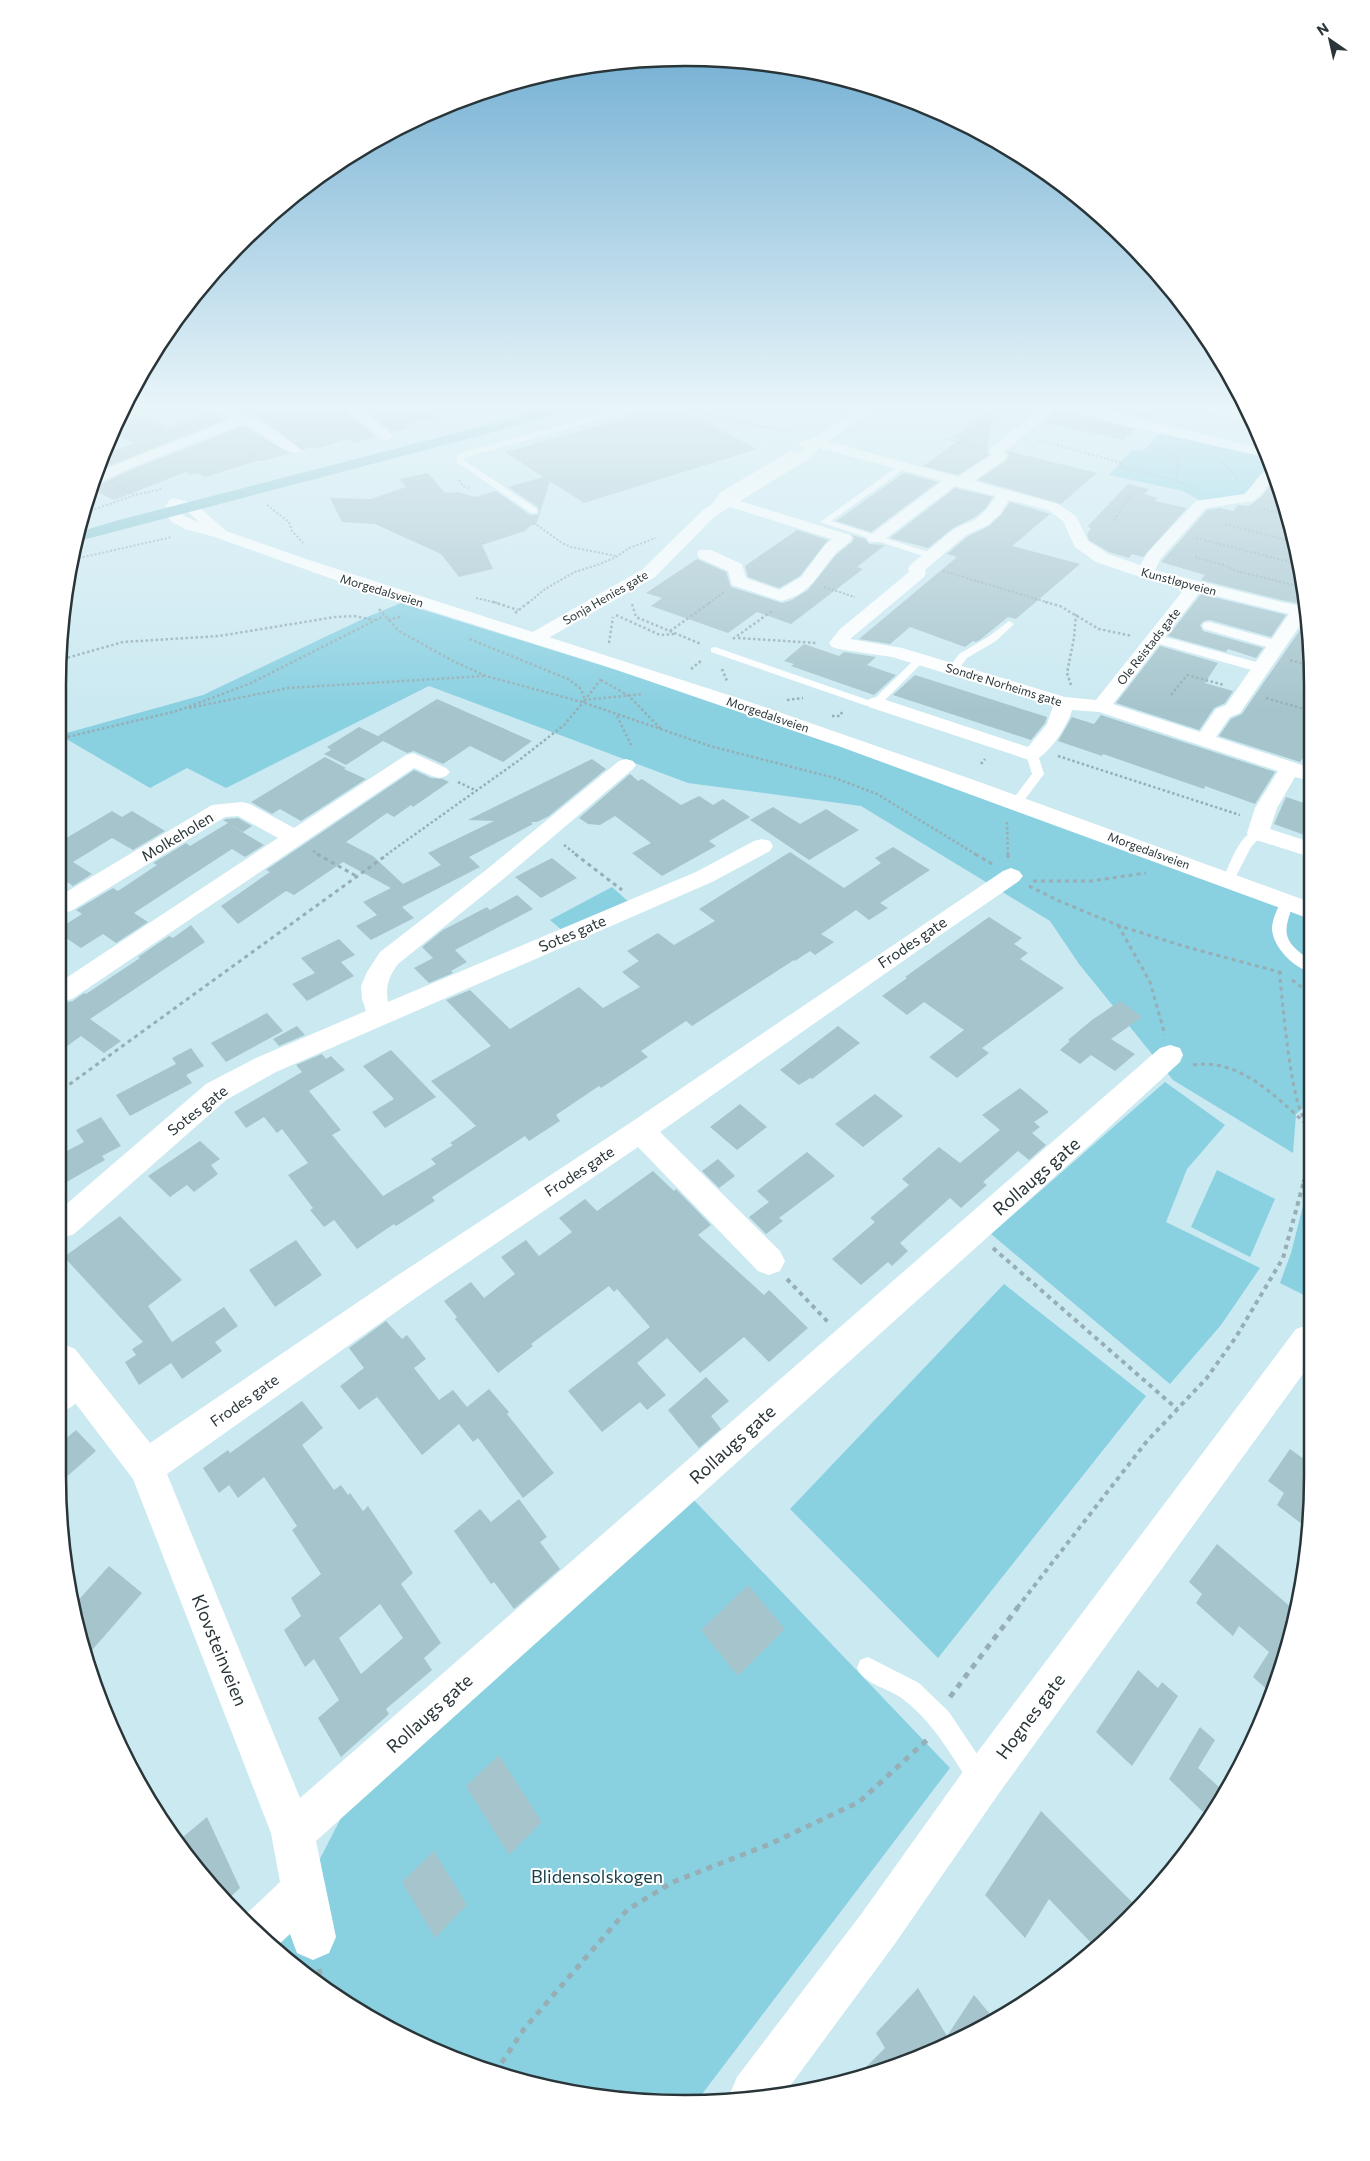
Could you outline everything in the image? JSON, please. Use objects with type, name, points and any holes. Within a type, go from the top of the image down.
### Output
[{"type":"main road","points":[[87,524],[140,509]]},
{"type":"main road","points":[[86,528],[165,509]]},
{"type":"main road","points":[[85,536],[167,509]]},
{"type":"street","name":"Morgedalsveien","points":[[174,509],[178,519],[348,580],[537,637],[580,653],[780,717],[1229,879],[1304,909]]},
{"type":"street","name":"Morgedalsveien","points":[[192,509],[220,533]]},
{"type":"street","name":"Sonja Henies gate","points":[[690,532],[691,519],[701,509]]},
{"type":"street","name":"Sonja Henies gate","points":[[537,637],[649,573],[710,513],[717,509]]},
{"type":"street","points":[[704,554],[736,568],[738,581],[782,596],[807,581],[830,548],[844,538],[758,509]]},
{"type":"street","points":[[875,538],[915,509]]},
{"type":"street","points":[[838,643],[845,634],[918,574],[916,569],[926,560],[960,532],[982,522],[994,509]]},
{"type":"street","name":"Kunstløpveien","points":[[1055,509],[1070,519],[1081,544],[1091,552],[1121,565],[1196,586],[1298,609]]},
{"type":"street","points":[[1145,572],[1154,556],[1197,509]]},
{"type":"street","name":"Ole Reistads gate","points":[[1101,706],[1196,586]]},
{"type":"street","points":[[1204,740],[1223,713],[1233,709],[1299,615]]},
{"type":"street","points":[[1230,618],[1227,617],[1214,628],[1277,645]]},
{"type":"street","points":[[1153,639],[1262,668]]},
{"type":"street","name":"Sondre Norheims gate","points":[[838,643],[895,652],[1072,704],[1101,706],[1304,772]]},
{"type":"street","points":[[876,703],[1032,755],[1064,709],[1072,704]]},
{"type":"street","points":[[69,980],[295,838],[414,759],[440,772]]},
{"type":"street","points":[[381,1016],[375,1004],[372,988],[379,972],[389,958],[543,835],[626,765]]},
{"type":"street","points":[[1290,768],[1274,791],[1260,828],[1304,847]]},
{"type":"street","name":"Molkeholen","points":[[66,903],[220,810],[242,809],[295,838]]},
{"type":"street","name":"Sotes gate","points":[[66,1222],[216,1092],[266,1065],[704,877],[762,846]]},
{"type":"street","name":"Frodes gate","points":[[146,1467],[406,1287],[640,1131],[924,934],[1016,878]]},
{"type":"street","name":"Rollaugs gate","points":[[293,1834],[1158,1066]]},
{"type":"street","points":[[640,1131],[769,1261]]},
{"type":"street","name":"Hognes gate","points":[[757,2090],[894,1907],[982,1781],[1304,1345]]},
{"type":"street","name":"Klovsteinveien","points":[[69,1382],[146,1467],[293,1834],[313,1938]]},
{"type":"street","points":[[263,1928],[304,1890]]},
{"type":"lane","points":[[710,513],[713,509]]},
{"type":"lane","points":[[843,509],[824,522],[875,538],[926,560]]},
{"type":"lane","points":[[953,669],[963,656],[992,639],[1009,624]]},
{"type":"lane","points":[[715,650],[867,703],[876,703],[920,660]]},
{"type":"lane","points":[[1012,801],[1038,774],[1032,755]]},
{"type":"lane","points":[[1229,879],[1246,845],[1260,828]]},
{"type":"lane","points":[[1288,902],[1279,922],[1282,940],[1293,956],[1304,963]]},
{"type":"lane","points":[[868,1668],[911,1692],[941,1720],[982,1781]]},
{"type":"path","points":[[1114,520],[1122,509]]},
{"type":"path","points":[[536,524],[571,547],[616,557]]},
{"type":"path","points":[[1224,524],[1286,540]]},
{"type":"path","points":[[1176,533],[1292,562]]},
{"type":"path","points":[[79,558],[174,536]]},
{"type":"path","points":[[510,617],[545,589],[574,572],[616,557],[625,550]]},
{"type":"path","points":[[1195,557],[1224,565],[1236,571],[1295,585]]},
{"type":"path","points":[[926,560],[1060,606],[1099,628],[1153,639]]},
{"type":"path","points":[[348,580],[347,587],[378,608],[399,631],[451,660],[486,676],[583,701],[617,716],[710,746],[835,778],[877,794],[1016,878],[1079,911],[1192,948],[1279,971],[1304,989]]},
{"type":"path","points":[[738,581],[670,631],[715,650],[723,643],[738,638],[783,603],[782,596]]},
{"type":"path","points":[[807,581],[855,596]]},
{"type":"path","points":[[608,645],[613,614],[660,635],[676,634]]},
{"type":"path","points":[[1072,704],[1067,673],[1074,638],[1076,614]]},
{"type":"path","points":[[387,620],[408,615]]},
{"type":"path","points":[[67,658],[123,642],[219,636],[335,617],[354,616],[374,620]]},
{"type":"path","points":[[177,711],[249,684],[384,616]]},
{"type":"path","points":[[464,637],[568,678],[581,689],[583,701]]},
{"type":"path","points":[[738,638],[838,643]]},
{"type":"path","points":[[66,1087],[551,736],[592,693],[600,680],[601,674]]},
{"type":"path","points":[[66,737],[177,711],[288,688],[486,676]]},
{"type":"path","points":[[600,680],[629,696],[662,730]]},
{"type":"path","points":[[583,701],[629,696]]},
{"type":"path","points":[[617,716],[632,747],[626,765]]},
{"type":"path","points":[[1032,755],[1057,756],[1218,806],[1260,828]]},
{"type":"path","points":[[1012,801],[1006,836],[1008,862],[1016,878]]},
{"type":"path","points":[[543,835],[565,846],[640,905]]},
{"type":"path","points":[[295,838],[358,877]]},
{"type":"path","points":[[1016,878],[1112,880],[1196,867]]},
{"type":"path","points":[[1118,925],[1150,982],[1158,1066],[1210,1061],[1232,1068],[1266,1088],[1304,1121]]},
{"type":"path","points":[[1279,971],[1295,1097],[1304,1120]]},
{"type":"path","points":[[499,2066],[524,2029],[627,1910],[673,1882],[770,1844],[859,1802],[933,1735],[950,1696],[1070,1538],[1147,1441],[1206,1378],[1236,1337],[1283,1258],[1299,1193],[1304,1180]]},
{"type":"path","points":[[974,1231],[1177,1409]]},
{"type":"path","points":[[769,1261],[847,1342]]},
{"type":"green space","points":[[401,603],[729,705],[1304,915],[1304,1107],[1296,1114],[1293,1153],[1173,1080],[1079,964],[1050,921],[861,806],[688,783],[429,686],[226,788],[187,768],[150,788],[66,739],[66,733],[203,695],[367,617]]},
{"type":"green space","points":[[612,887],[630,903],[563,931],[550,920]]},
{"type":"green space","points":[[1165,1082],[1225,1125],[1187,1169],[1166,1222],[1260,1268],[1221,1325],[1170,1384],[991,1234]]},
{"type":"green space","points":[[1217,1170],[1275,1199],[1250,1257],[1191,1227]]},
{"type":"green space","points":[[1304,1202],[1304,1295],[1280,1283],[1291,1253]]},
{"type":"green space","points":[[1004,1284],[1146,1396],[938,1658],[790,1509]]},
{"type":"green space","name":"Blidensolskogen","points":[[691,1497],[950,1768],[702,2094],[645,2093],[604,2089],[564,2083],[486,2062],[448,2048],[411,2031],[376,2012],[308,1967],[277,1941],[341,1818]]},
{"type":"building","points":[[335,509],[521,509],[530,515],[537,515],[539,513],[538,509],[541,509],[536,525],[531,525],[525,531],[482,545],[493,569],[459,577],[441,554],[375,524],[342,522]]},
{"type":"building","points":[[853,509],[902,509],[871,532],[836,521]]},
{"type":"building","points":[[928,509],[985,509],[975,517],[953,528],[928,548],[890,538]]},
{"type":"building","points":[[1005,509],[1033,509],[1050,514],[1012,546],[1080,564],[1016,619],[1008,617],[981,639],[976,642],[973,641],[965,647],[910,627],[890,644],[859,639],[957,557],[947,554],[967,537],[989,526]]},
{"type":"building","points":[[1104,509],[1186,509],[1143,557],[1132,554],[1129,558],[1109,552],[1089,540],[1087,534],[1091,529],[1088,526]]},
{"type":"building","points":[[1224,509],[1233,511],[1235,509],[1278,509],[1292,564],[1298,603],[1201,580],[1205,575],[1161,562],[1207,510]]},
{"type":"building","points":[[797,530],[828,540],[800,576],[779,588],[748,577],[745,566]]},
{"type":"building","points":[[852,535],[865,539],[869,544],[885,545],[857,567],[863,569],[791,624],[757,612],[728,633],[651,606],[662,598],[646,593],[697,559],[726,572],[731,587],[782,603],[792,600],[808,590],[836,555],[852,542],[854,538]]},
{"type":"building","points":[[1201,594],[1286,615],[1271,637],[1210,620],[1204,621],[1200,625],[1203,631],[1263,648],[1256,658],[1228,649],[1226,652],[1168,636]]},
{"type":"building","points":[[1300,629],[1304,685],[1304,756],[1300,762],[1219,736],[1231,719],[1242,714]]},
{"type":"building","points":[[804,644],[839,656],[844,652],[876,657],[867,665],[896,675],[874,695],[791,666],[794,664],[784,661]]},
{"type":"building","points":[[1160,646],[1218,663],[1205,683],[1233,691],[1225,703],[1214,708],[1199,730],[1116,703]]},
{"type":"building","points":[[915,675],[1047,717],[1045,723],[1031,740],[893,695]]},
{"type":"building","points":[[437,699],[532,741],[503,762],[470,746],[443,764],[414,751],[407,753],[383,741],[346,765],[324,754],[331,750],[327,747],[359,727],[378,736]]},
{"type":"building","points":[[1101,715],[1275,772],[1255,804],[1205,786],[1204,789],[1103,754],[1102,756],[1058,741],[1072,717],[1094,724]]},
{"type":"building","points":[[325,757],[346,768],[344,769],[366,779],[301,821],[280,809],[272,814],[251,802]]},
{"type":"building","points":[[592,759],[606,769],[549,816],[537,822],[531,822],[533,824],[469,857],[480,867],[402,907],[414,918],[371,940],[356,926],[377,915],[363,902],[391,888],[343,862],[294,895],[286,891],[238,924],[221,906],[270,872],[266,870],[414,770],[431,778],[443,779],[449,782],[413,807],[411,805],[394,817],[387,813],[346,842],[373,856],[403,884],[441,865],[428,853],[494,821],[468,820]]},
{"type":"building","points":[[630,774],[638,781],[642,779],[681,805],[699,796],[713,805],[723,799],[750,817],[709,841],[716,846],[662,876],[632,853],[651,843],[615,816],[600,825],[588,824],[579,818]]},
{"type":"building","points":[[1286,797],[1304,803],[1304,835],[1274,824]]},
{"type":"building","points":[[773,807],[800,824],[826,809],[859,830],[809,860],[750,820]]},
{"type":"building","points":[[112,811],[122,817],[132,811],[165,831],[133,850],[112,838],[73,862],[92,874],[73,886],[66,881],[66,838]]},
{"type":"building","points":[[238,818],[252,826],[243,832],[229,824],[264,845],[245,857],[232,849],[134,913],[148,922],[116,943],[103,934],[81,948],[66,938],[66,924],[82,914],[76,910],[113,888],[118,891],[157,865],[153,863],[186,843],[190,846],[228,823],[223,820]]},
{"type":"building","points":[[893,847],[930,870],[880,903],[888,908],[869,920],[856,910],[821,934],[834,942],[815,955],[810,951],[794,960],[692,1026],[686,1021],[641,1051],[648,1057],[601,1088],[599,1086],[556,1115],[560,1121],[529,1141],[525,1136],[432,1197],[435,1201],[396,1226],[394,1224],[357,1249],[334,1220],[324,1227],[310,1210],[313,1208],[288,1175],[308,1163],[282,1129],[277,1133],[264,1117],[246,1128],[234,1112],[302,1072],[296,1065],[322,1054],[326,1059],[331,1056],[345,1070],[309,1091],[341,1130],[332,1135],[383,1196],[436,1164],[431,1159],[453,1145],[450,1143],[476,1126],[431,1081],[491,1046],[446,1000],[470,990],[510,1029],[579,987],[603,1008],[640,987],[622,972],[639,961],[627,951],[658,933],[674,945],[715,921],[699,909],[790,852],[844,888],[881,863],[875,858]]},
{"type":"building","points":[[552,858],[577,878],[541,898],[515,877]]},
{"type":"building","points":[[517,895],[533,909],[455,950],[467,962],[451,971],[453,973],[429,983],[414,968],[433,958],[422,947],[443,930],[487,907],[490,910]]},
{"type":"building","points":[[989,917],[1022,938],[1014,944],[1028,953],[1020,959],[1064,988],[982,1048],[989,1053],[957,1078],[929,1057],[964,1030],[924,1002],[907,1015],[882,996],[907,978],[905,977]]},
{"type":"building","points":[[191,925],[205,942],[90,1019],[121,1041],[104,1053],[81,1036],[66,1047],[66,1002],[73,1001],[84,993],[86,994],[169,936],[173,938]]},
{"type":"building","points":[[339,939],[355,955],[341,962],[354,976],[307,1001],[292,984],[315,973],[301,958]]},
{"type":"building","points":[[1120,1001],[1142,1017],[1111,1039],[1135,1054],[1115,1071],[1091,1055],[1080,1064],[1060,1050],[1070,1041],[1068,1040],[1092,1020]]},
{"type":"building","points":[[267,1013],[283,1031],[226,1062],[211,1043]]},
{"type":"building","points":[[297,1026],[305,1035],[279,1046],[273,1039]]},
{"type":"building","points":[[838,1026],[860,1043],[812,1079],[810,1078],[799,1085],[780,1070]]},
{"type":"building","points":[[191,1048],[204,1066],[186,1075],[192,1083],[130,1116],[116,1095],[176,1064],[172,1058]]},
{"type":"building","points":[[391,1050],[436,1097],[385,1128],[372,1112],[394,1099],[363,1066]]},
{"type":"building","points":[[1020,1088],[1049,1112],[1034,1122],[1040,1127],[1032,1133],[1046,1145],[1029,1160],[1018,1151],[983,1182],[987,1185],[961,1208],[950,1198],[900,1243],[908,1251],[892,1266],[888,1262],[861,1285],[832,1259],[875,1222],[870,1218],[909,1185],[902,1179],[939,1147],[960,1163],[1000,1130],[982,1115]]},
{"type":"building","points":[[875,1094],[903,1116],[863,1147],[835,1124]]},
{"type":"building","points":[[740,1104],[767,1127],[737,1150],[710,1127]]},
{"type":"building","points":[[101,1117],[121,1146],[102,1156],[105,1160],[66,1182],[66,1151],[84,1142],[76,1130]]},
{"type":"building","points":[[200,1141],[220,1159],[211,1165],[218,1174],[194,1192],[187,1185],[170,1197],[148,1176]]},
{"type":"building","points":[[807,1152],[835,1176],[779,1218],[783,1221],[766,1234],[749,1217],[769,1202],[757,1191]]},
{"type":"building","points":[[718,1159],[735,1176],[719,1188],[702,1171]]},
{"type":"building","points":[[653,1171],[674,1191],[676,1189],[711,1225],[698,1235],[764,1295],[769,1290],[808,1328],[769,1362],[744,1337],[700,1373],[667,1338],[637,1363],[666,1395],[647,1410],[640,1402],[602,1432],[568,1391],[650,1327],[617,1289],[614,1292],[609,1286],[531,1344],[533,1346],[498,1373],[455,1319],[457,1317],[444,1301],[471,1282],[484,1298],[515,1274],[501,1257],[526,1240],[539,1256],[572,1232],[559,1218],[585,1199],[597,1211]]},
{"type":"building","points":[[120,1216],[182,1280],[148,1306],[172,1342],[224,1307],[238,1326],[215,1342],[222,1351],[182,1379],[171,1363],[139,1385],[125,1362],[136,1355],[132,1349],[143,1342],[66,1259],[66,1256]]},
{"type":"building","points":[[296,1240],[322,1275],[275,1307],[249,1270]]},
{"type":"building","points":[[386,1321],[402,1339],[407,1335],[426,1359],[414,1368],[439,1400],[453,1390],[467,1407],[489,1389],[509,1412],[507,1414],[554,1473],[523,1498],[478,1438],[473,1442],[459,1424],[422,1455],[377,1397],[359,1410],[340,1386],[364,1368],[349,1348]]},
{"type":"building","points":[[706,1377],[729,1401],[711,1416],[721,1429],[699,1448],[668,1410]]},
{"type":"building","points":[[302,1401],[323,1428],[302,1445],[334,1490],[341,1485],[348,1495],[350,1493],[363,1511],[368,1506],[413,1573],[401,1584],[441,1643],[424,1658],[432,1670],[386,1709],[389,1714],[341,1757],[318,1718],[339,1700],[314,1659],[305,1667],[284,1630],[301,1616],[291,1598],[321,1574],[292,1530],[297,1526],[264,1477],[238,1498],[229,1485],[219,1493],[203,1468],[228,1450],[230,1453]],"holes":[[[380,1604],[403,1638],[361,1674],[339,1638]]]},
{"type":"building","points":[[76,1430],[96,1451],[66,1477],[66,1476],[66,1438]]},
{"type":"building","points":[[1290,1449],[1304,1459],[1301,1524],[1277,1505],[1284,1493],[1268,1481]]},
{"type":"building","points":[[519,1499],[547,1537],[540,1542],[560,1569],[514,1609],[494,1582],[491,1584],[454,1531],[480,1509],[491,1522]]},
{"type":"building","points":[[1217,1544],[1290,1606],[1283,1636],[1266,1689],[1253,1677],[1269,1652],[1239,1626],[1233,1636],[1196,1603],[1202,1594],[1189,1582]]},
{"type":"building","points":[[109,1566],[142,1593],[92,1651],[79,1600]]},
{"type":"building","points":[[748,1585],[785,1629],[738,1676],[701,1630]]},
{"type":"building","points":[[1138,1670],[1158,1688],[1162,1682],[1178,1696],[1132,1766],[1096,1732]]},
{"type":"building","points":[[1200,1727],[1215,1740],[1198,1768],[1219,1787],[1203,1812],[1169,1779]]},
{"type":"building","points":[[499,1755],[542,1822],[509,1855],[466,1786]]},
{"type":"building","points":[[1041,1811],[1133,1903],[1091,1943],[1049,1899],[1025,1938],[985,1895]]},
{"type":"building","points":[[207,1817],[240,1888],[231,1896],[183,1837]]},
{"type":"building","points":[[434,1851],[467,1905],[435,1938],[402,1882]]},
{"type":"building","points":[[918,1988],[947,2036],[974,1995],[990,2014],[959,2031],[922,2048],[865,2068],[885,2048],[876,2033]]}]
